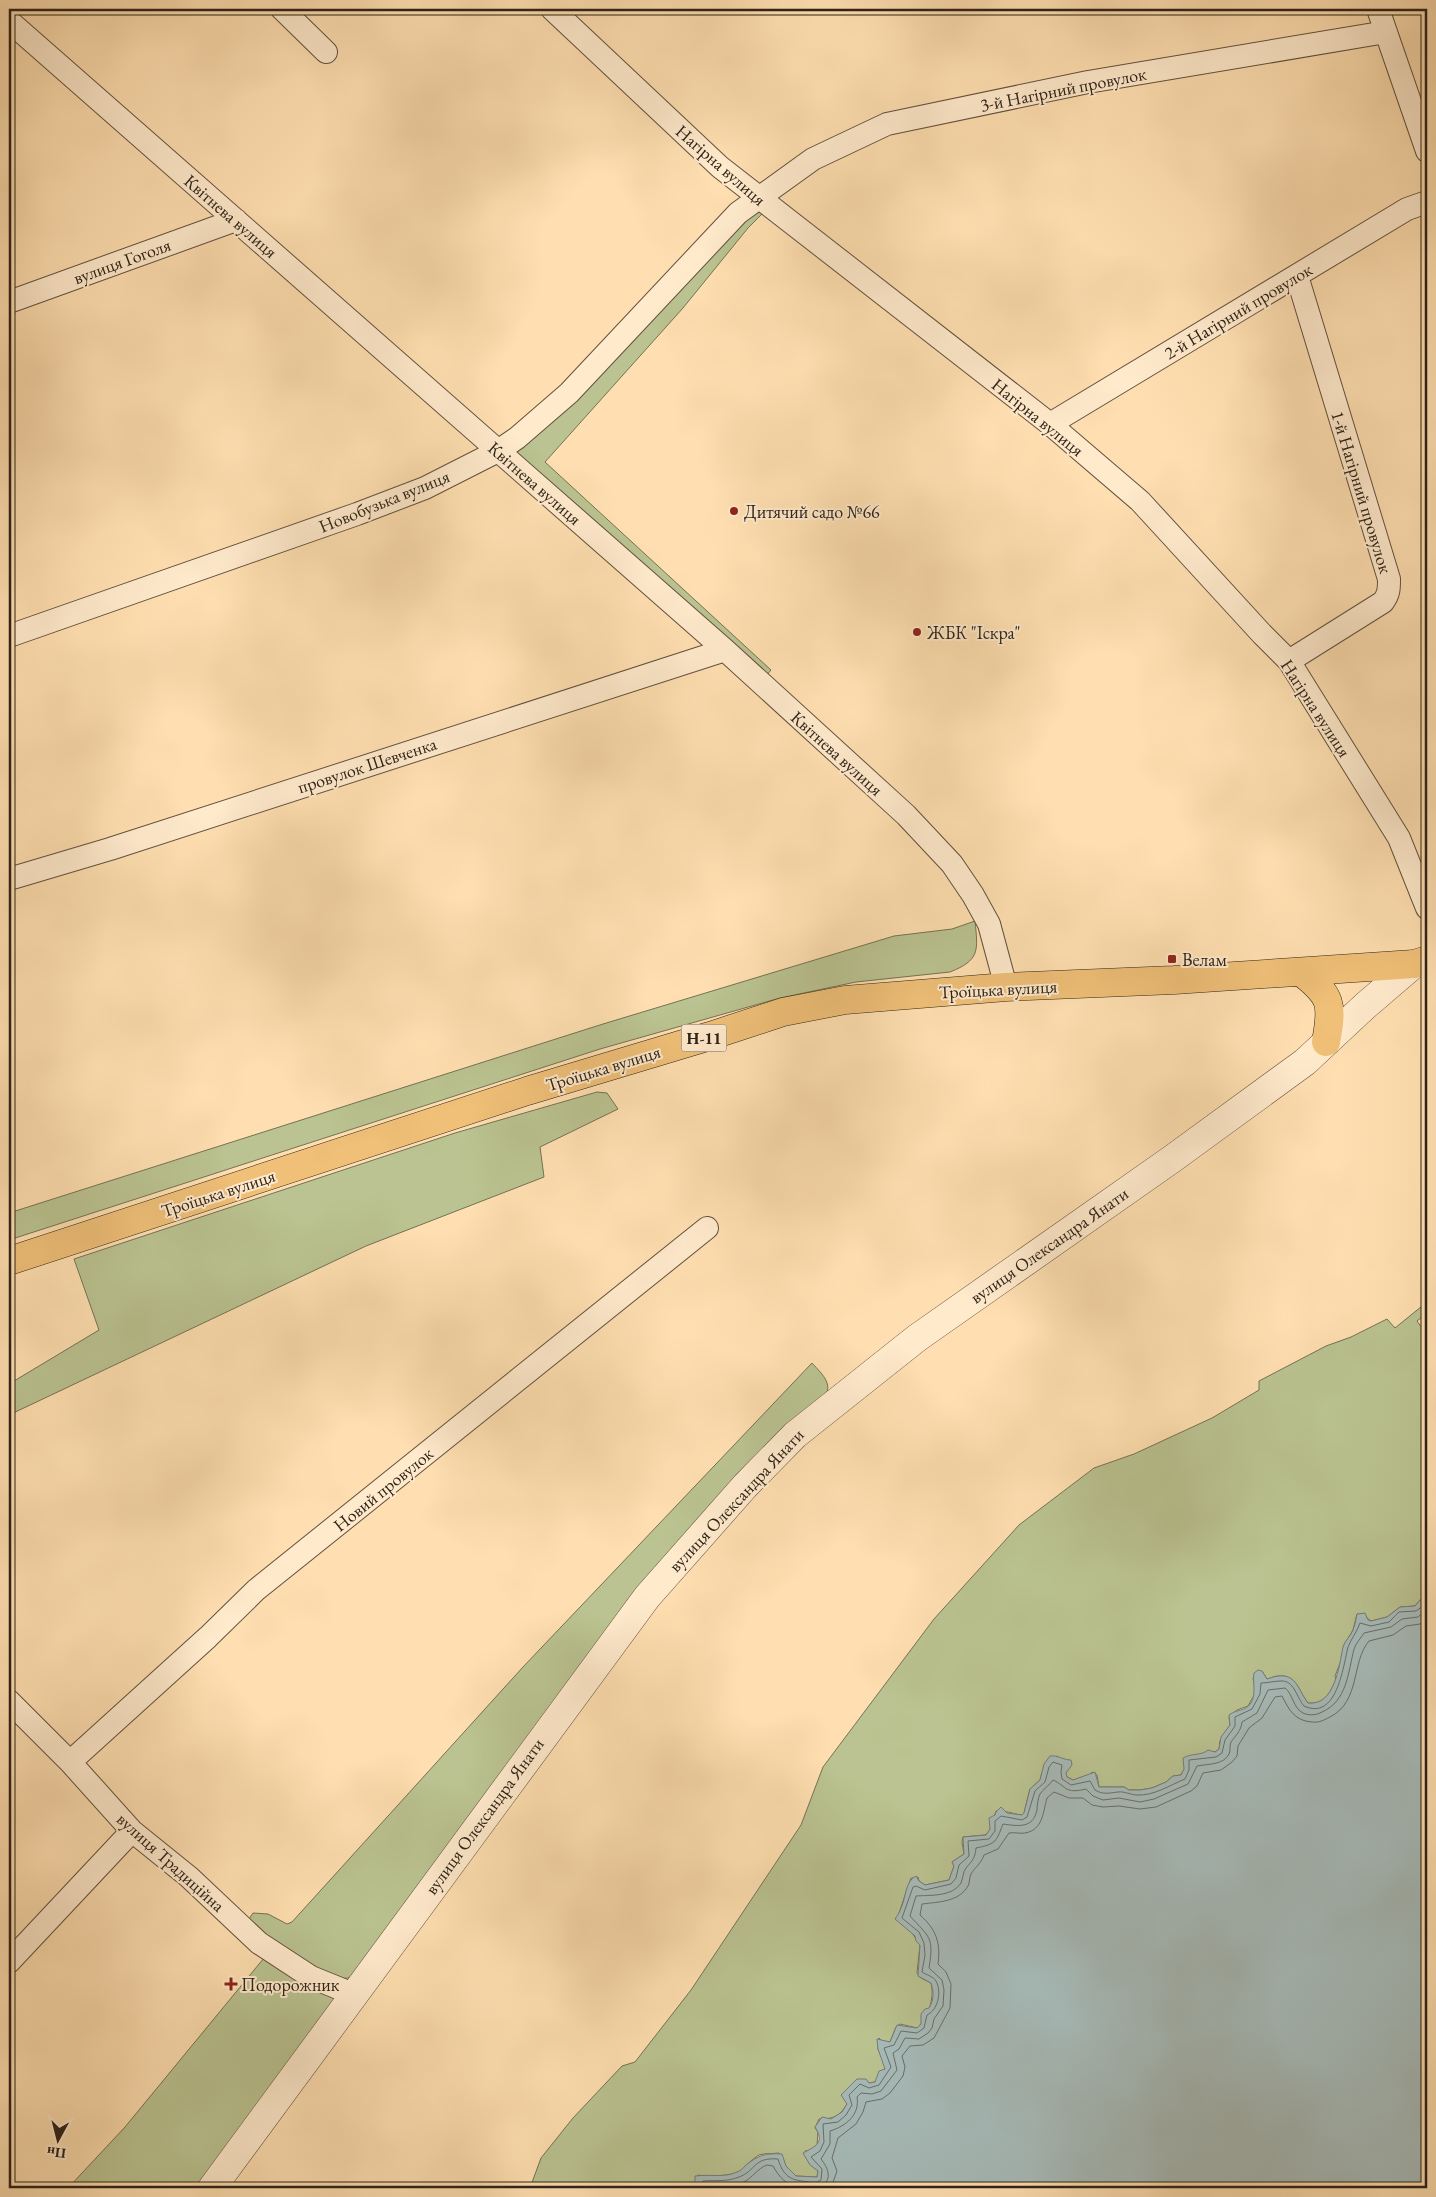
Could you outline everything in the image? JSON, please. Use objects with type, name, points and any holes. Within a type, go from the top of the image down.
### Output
[{"type":"main road","name":"Троїцька вулиця","points":[[9,1261],[527,1091],[783,1012],[845,1000],[1006,987],[1174,980],[1420,962]]},
{"type":"main road","points":[[1301,972],[1321,987],[1331,1007],[1326,1042]]},
{"type":"street","points":[[282,9],[326,52]]},
{"type":"street","name":"Нагірна вулиця","points":[[552,9],[720,167],[1050,424],[1140,501],[1289,661],[1399,838],[1427,908]]},
{"type":"street","points":[[1378,9],[1427,151]]},
{"type":"street","name":"Квітнева вулиця","points":[[9,21],[725,650],[906,815],[952,864],[973,895],[989,924],[1006,987]]},
{"type":"street","name":"3-й Нагірний провулок","points":[[759,199],[813,159],[887,124],[1088,82],[1386,32]]},
{"type":"street","name":"Новобузька вулиця","points":[[9,636],[365,511],[425,488],[498,451],[517,438],[569,393],[738,213],[759,199]]},
{"type":"street","name":"2-й Нагірний провулок","points":[[1050,424],[1407,209],[1427,202]]},
{"type":"street","name":"вулиця Гоголя","points":[[9,302],[236,220]]},
{"type":"street","name":"1-й Нагірний провулок","points":[[1289,661],[1383,602],[1388,596],[1390,589],[1389,579],[1297,276]]},
{"type":"street","name":"провулок Шевченка","points":[[9,879],[110,849],[725,650]]},
{"type":"street","name":"вулиця Олександра Янати","points":[[212,2188],[647,1597],[745,1486],[795,1435],[917,1338],[1180,1154],[1306,1062],[1326,1042],[1420,962]]},
{"type":"street","name":"Новий провулок","points":[[70,1762],[256,1590],[707,1228]]},
{"type":"street","name":"вулиця Традиційна","points":[[9,1701],[70,1762],[132,1831],[189,1877],[259,1943],[310,1977],[353,1994]]},
{"type":"street","points":[[9,1962],[132,1831]]},
{"type":"green space","points":[[752,210],[765,211],[748,228],[683,308],[545,462],[771,670],[766,676],[517,459],[516,447]]},
{"type":"green space","points":[[975,921],[977,940],[975,953],[967,963],[950,972],[856,982],[780,998],[600,1049],[9,1240],[9,1213],[603,1024],[894,936],[952,929]]},
{"type":"green space","points":[[597,1092],[607,1093],[618,1109],[540,1147],[544,1177],[366,1246],[9,1415],[9,1384],[99,1330],[74,1259],[455,1133]]},
{"type":"green space","points":[[1427,1302],[1427,1313],[1417,1321],[1427,1335],[1427,1598],[1420,1600],[1415,1606],[1400,1607],[1387,1617],[1371,1621],[1357,1614],[1353,1630],[1344,1645],[1341,1661],[1335,1676],[1336,1680],[1329,1694],[1322,1700],[1308,1703],[1289,1678],[1279,1676],[1267,1679],[1262,1671],[1253,1678],[1256,1692],[1248,1706],[1237,1710],[1229,1717],[1230,1725],[1220,1741],[1219,1749],[1215,1752],[1203,1754],[1185,1768],[1181,1775],[1173,1776],[1166,1782],[1152,1788],[1129,1790],[1124,1787],[1099,1787],[1097,1775],[1092,1772],[1089,1775],[1073,1780],[1067,1777],[1065,1773],[1069,1767],[1065,1760],[1056,1756],[1042,1772],[1040,1780],[1030,1789],[1022,1815],[996,1811],[989,1832],[985,1835],[963,1837],[964,1854],[952,1862],[954,1866],[949,1880],[925,1885],[919,1881],[918,1877],[911,1878],[899,1913],[920,1945],[917,1973],[921,1978],[931,1983],[930,2007],[917,2028],[900,2024],[896,2027],[890,2042],[882,2041],[879,2038],[878,2049],[886,2067],[875,2082],[869,2083],[857,2079],[849,2091],[847,2104],[842,2111],[836,2116],[819,2119],[815,2128],[818,2132],[817,2145],[811,2150],[805,2151],[810,2164],[818,2171],[817,2177],[796,2176],[786,2167],[779,2153],[759,2155],[737,2173],[714,2176],[698,2175],[695,2185],[702,2188],[530,2188],[541,2158],[573,2118],[622,2066],[635,2062],[691,1990],[801,1825],[823,1767],[934,1619],[1019,1525],[1094,1468],[1134,1454],[1212,1418],[1259,1390],[1259,1381],[1326,1346],[1351,1337],[1387,1319],[1395,1328]]},
{"type":"green space","points":[[812,1363],[826,1380],[827,1392],[358,1973],[348,1978],[336,1979],[282,1954],[249,1919],[253,1913],[268,1914],[287,1924],[292,1922],[523,1667]]},
{"type":"green space","points":[[264,1958],[334,1997],[333,2008],[201,2188],[68,2188],[125,2127]]},
{"type":"water","points":[[1427,1598],[1427,2188],[702,2188],[695,2185],[695,2176],[732,2174],[740,2171],[762,2155],[771,2154],[782,2154],[786,2166],[796,2176],[817,2177],[818,2171],[810,2165],[803,2153],[818,2143],[819,2137],[815,2127],[822,2117],[831,2119],[842,2112],[847,2104],[841,2095],[857,2079],[866,2079],[869,2083],[875,2082],[879,2071],[885,2069],[878,2049],[877,2039],[890,2042],[897,2025],[917,2028],[921,2024],[921,2014],[925,2009],[929,2008],[933,1999],[931,1983],[918,1976],[920,1945],[916,1941],[915,1936],[895,1919],[901,1909],[906,1890],[912,1878],[916,1876],[925,1885],[949,1880],[954,1866],[952,1862],[964,1854],[963,1837],[986,1835],[990,1829],[989,1818],[995,1815],[1001,1807],[1007,1813],[1022,1815],[1030,1789],[1040,1780],[1044,1764],[1050,1756],[1071,1760],[1072,1765],[1066,1773],[1067,1777],[1073,1780],[1095,1772],[1099,1787],[1124,1787],[1129,1790],[1152,1788],[1166,1782],[1173,1776],[1181,1775],[1184,1769],[1183,1758],[1208,1750],[1215,1752],[1219,1749],[1221,1737],[1230,1725],[1229,1715],[1244,1709],[1252,1702],[1254,1673],[1258,1670],[1262,1671],[1267,1679],[1279,1676],[1290,1678],[1297,1685],[1308,1703],[1317,1702],[1330,1692],[1337,1674],[1343,1647],[1353,1630],[1357,1614],[1365,1613],[1368,1620],[1371,1621],[1387,1617],[1400,1607],[1415,1606],[1420,1600]]},
{"type":"place","name":"Дитячий садо №66","points":[[734,511]]},
{"type":"place","name":"ЖБК \"Іскра\"","points":[[917,632]]},
{"type":"place","name":"Велам","points":[[1172,959]]},
{"type":"place","name":"Подорожник","points":[[231,1984]]}]
